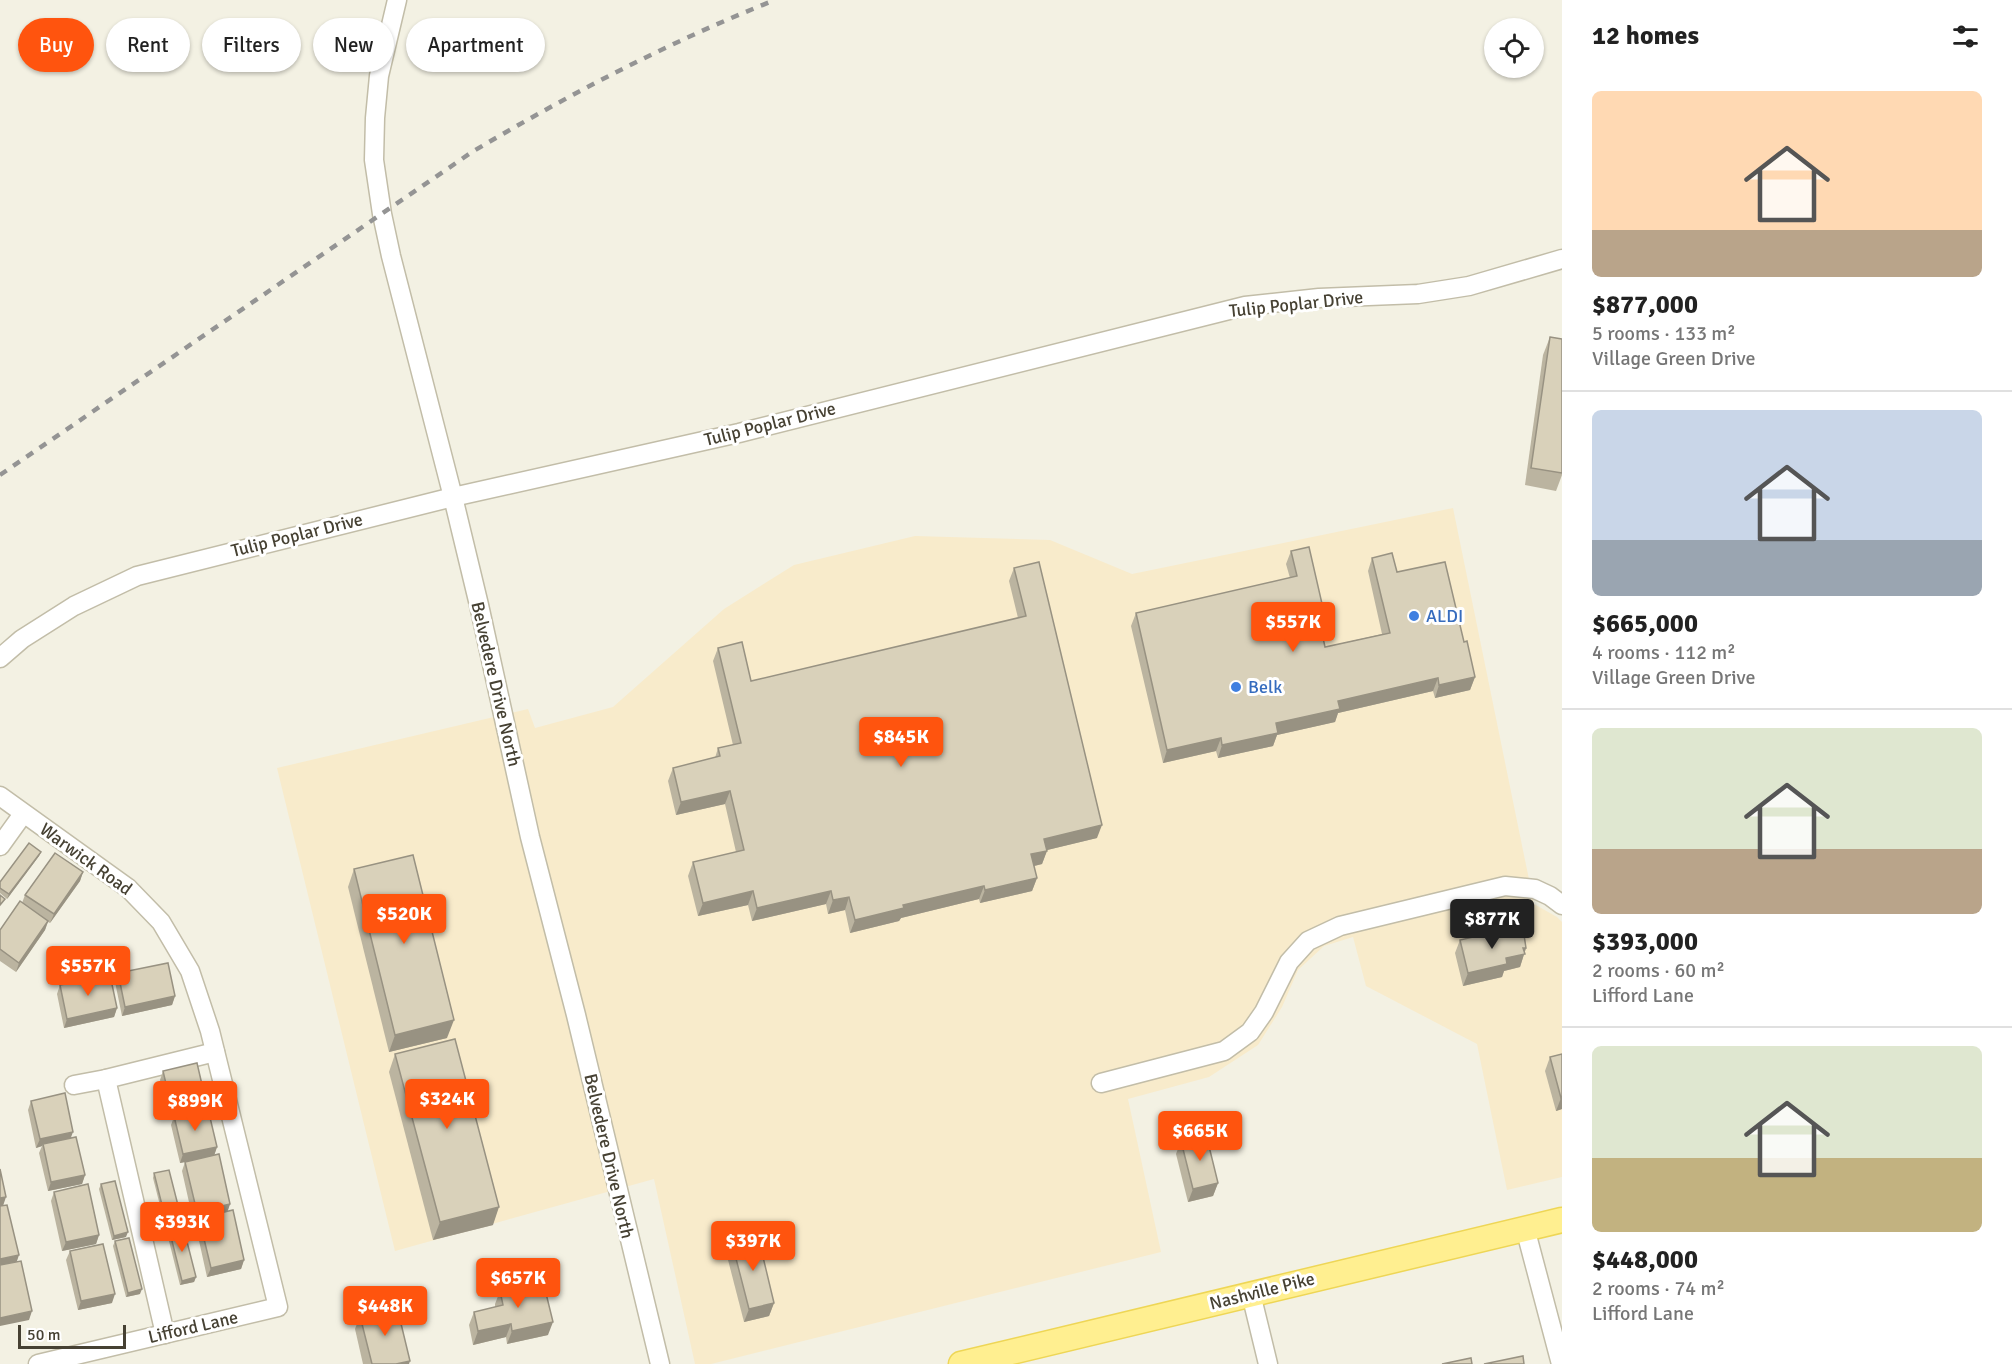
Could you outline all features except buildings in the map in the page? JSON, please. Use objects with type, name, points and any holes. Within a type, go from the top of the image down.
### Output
[{"type":"main road","name":"Nashville Pike","points":[[961,1364],[1562,1220]]},
{"type":"street","name":"Belvedere Drive North","points":[[397,0],[379,76],[374,160],[391,256],[453,497],[530,837],[576,1015],[660,1364]]},
{"type":"street","name":"Tulip Poplar Drive","points":[[0,658],[22,639],[74,606],[137,576],[453,497],[739,433],[1245,306],[1319,298],[1418,294],[1469,286],[1562,259]]},
{"type":"street","name":"Warwick Road","points":[[0,796],[128,888],[161,922],[190,971],[215,1052],[278,1307]]},
{"type":"street","points":[[0,846],[23,814]]},
{"type":"street","points":[[1101,1083],[1224,1051],[1250,1032],[1264,1012],[1289,962],[1308,941],[1340,926],[1505,886],[1535,889],[1562,905]]},
{"type":"street","points":[[75,1085],[215,1052]]},
{"type":"street","points":[[106,1079],[165,1334]]},
{"type":"street","points":[[1525,1228],[1561,1364]]},
{"type":"street","points":[[1251,1294],[1268,1364]]},
{"type":"street","name":"Lifford Lane","points":[[38,1364],[278,1307]]},
{"type":"shaded area","points":[[1453,508],[1534,904],[1562,922],[1562,1177],[1507,1190],[1477,1044],[1366,986],[1353,937],[1324,946],[1298,970],[1282,1007],[1258,1045],[1209,1077],[1128,1099],[1161,1252],[711,1364],[695,1364],[654,1179],[395,1251],[277,768],[528,709],[535,728],[613,707],[724,609],[794,565],[915,536],[1050,540],[1132,574]]},
{"type":"railway","points":[[0,475],[472,152],[620,70],[697,33],[775,0]]},
{"type":"place","name":"ALDI","points":[[1414,616]]},
{"type":"place","name":"Belk","points":[[1236,687]]}]
